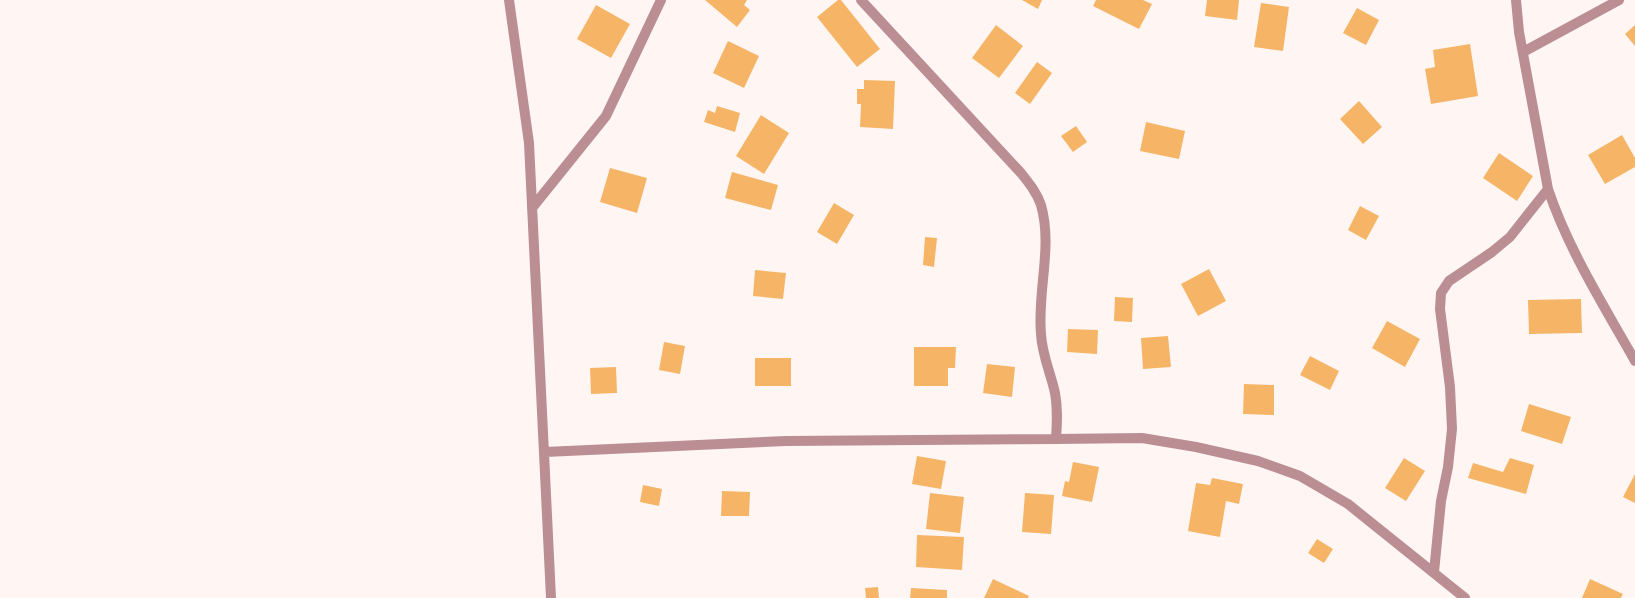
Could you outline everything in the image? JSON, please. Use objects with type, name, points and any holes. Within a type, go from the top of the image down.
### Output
[{"type":"street","points":[[509,0],[529,143],[551,598]]},
{"type":"street","points":[[532,208],[606,116],[660,0]]},
{"type":"street","points":[[861,0],[1021,173],[1041,204],[1044,224],[1041,336],[1058,408],[1056,439]]},
{"type":"street","points":[[1516,0],[1522,52],[1548,189],[1566,232],[1635,361]]},
{"type":"street","points":[[1522,52],[1618,0]]},
{"type":"street","points":[[1434,572],[1441,501],[1448,467],[1452,429],[1450,387],[1440,309],[1440,292],[1449,281],[1510,237],[1548,189]]},
{"type":"street","points":[[545,452],[786,442],[1142,438],[1196,447],[1258,461],[1300,476],[1348,504],[1465,598]]},
{"type":"building","points":[[705,0],[747,0],[744,5],[750,10],[737,27]]},
{"type":"building","points":[[838,0],[841,0],[880,49],[857,67],[817,17]]},
{"type":"building","points":[[1022,0],[1042,0],[1038,9]]},
{"type":"building","points":[[1096,0],[1143,0],[1152,4],[1139,29],[1093,6]]},
{"type":"building","points":[[1207,0],[1239,0],[1237,20],[1205,16]]},
{"type":"building","points":[[1261,3],[1289,7],[1283,51],[1254,47]]},
{"type":"building","points":[[596,5],[630,24],[611,58],[577,39]]},
{"type":"building","points":[[1357,8],[1379,20],[1366,45],[1343,33]]},
{"type":"building","points":[[996,25],[1023,46],[999,78],[972,58]]},
{"type":"building","points":[[1635,25],[1635,46],[1625,34]]},
{"type":"building","points":[[728,41],[759,56],[744,88],[713,73]]},
{"type":"building","points":[[1470,44],[1478,96],[1431,104],[1425,69],[1435,67],[1433,50]]},
{"type":"building","points":[[1037,62],[1052,73],[1030,104],[1015,93]]},
{"type":"building","points":[[864,80],[895,81],[893,129],[860,127],[861,104],[857,104],[857,89],[864,89]]},
{"type":"building","points":[[1359,101],[1382,127],[1363,144],[1340,119]]},
{"type":"building","points":[[717,106],[740,113],[735,132],[704,122],[708,110],[715,113]]},
{"type":"building","points":[[761,115],[789,133],[764,174],[736,156]]},
{"type":"building","points":[[1146,122],[1185,131],[1179,159],[1140,151]]},
{"type":"building","points":[[1076,126],[1087,142],[1073,152],[1061,136]]},
{"type":"building","points":[[1622,135],[1635,158],[1635,167],[1605,184],[1588,155]]},
{"type":"building","points":[[1499,153],[1533,176],[1517,201],[1483,178]]},
{"type":"building","points":[[610,168],[647,178],[637,213],[600,202]]},
{"type":"building","points":[[732,172],[778,185],[771,210],[725,198]]},
{"type":"building","points":[[834,203],[854,215],[837,244],[817,232]]},
{"type":"building","points":[[1360,206],[1379,216],[1366,240],[1348,230]]},
{"type":"building","points":[[925,237],[937,238],[934,267],[923,265]]},
{"type":"building","points":[[1209,269],[1226,301],[1198,316],[1181,284]]},
{"type":"building","points":[[755,270],[786,273],[783,299],[753,296]]},
{"type":"building","points":[[1115,297],[1133,298],[1132,322],[1114,321]]},
{"type":"building","points":[[1581,299],[1582,333],[1529,334],[1528,300]]},
{"type":"building","points":[[1387,321],[1420,339],[1405,367],[1372,348]]},
{"type":"building","points":[[1068,329],[1098,330],[1097,354],[1067,352]]},
{"type":"building","points":[[1168,336],[1171,367],[1143,369],[1141,338]]},
{"type":"building","points":[[664,342],[685,346],[680,374],[659,370]]},
{"type":"building","points":[[914,347],[956,347],[955,368],[948,368],[948,386],[914,386]]},
{"type":"building","points":[[1310,356],[1339,371],[1330,390],[1300,375]]},
{"type":"building","points":[[755,358],[791,358],[791,386],[755,386]]},
{"type":"building","points":[[987,364],[1015,367],[1012,397],[983,393]]},
{"type":"building","points":[[616,367],[617,393],[591,394],[590,368]]},
{"type":"building","points":[[1244,384],[1274,385],[1274,415],[1243,414]]},
{"type":"building","points":[[1529,404],[1571,417],[1562,444],[1521,431]]},
{"type":"building","points":[[917,456],[946,461],[941,489],[912,484]]},
{"type":"building","points":[[1404,458],[1425,471],[1406,501],[1385,488]]},
{"type":"building","points":[[1510,458],[1534,465],[1526,494],[1468,478],[1473,463],[1503,472]]},
{"type":"building","points":[[1073,462],[1099,467],[1092,502],[1062,496],[1065,481],[1069,482]]},
{"type":"building","points":[[1635,474],[1635,503],[1623,497]]},
{"type":"building","points":[[1212,478],[1243,484],[1239,504],[1226,501],[1220,537],[1188,531],[1196,483],[1210,485]]},
{"type":"building","points":[[643,485],[662,489],[659,506],[640,502]]},
{"type":"building","points":[[722,491],[750,492],[749,516],[721,516]]},
{"type":"building","points":[[930,493],[964,497],[960,533],[926,529]]},
{"type":"building","points":[[1025,493],[1054,495],[1051,534],[1022,532]]},
{"type":"building","points":[[917,535],[964,537],[962,570],[916,567]]},
{"type":"building","points":[[1317,539],[1333,549],[1324,563],[1308,553]]},
{"type":"building","points":[[993,579],[1029,596],[1028,598],[984,598]]},
{"type":"building","points":[[1590,579],[1623,594],[1621,598],[1582,598]]},
{"type":"building","points":[[878,587],[879,598],[866,598],[865,588]]},
{"type":"building","points":[[911,588],[947,590],[947,598],[910,598]]}]
